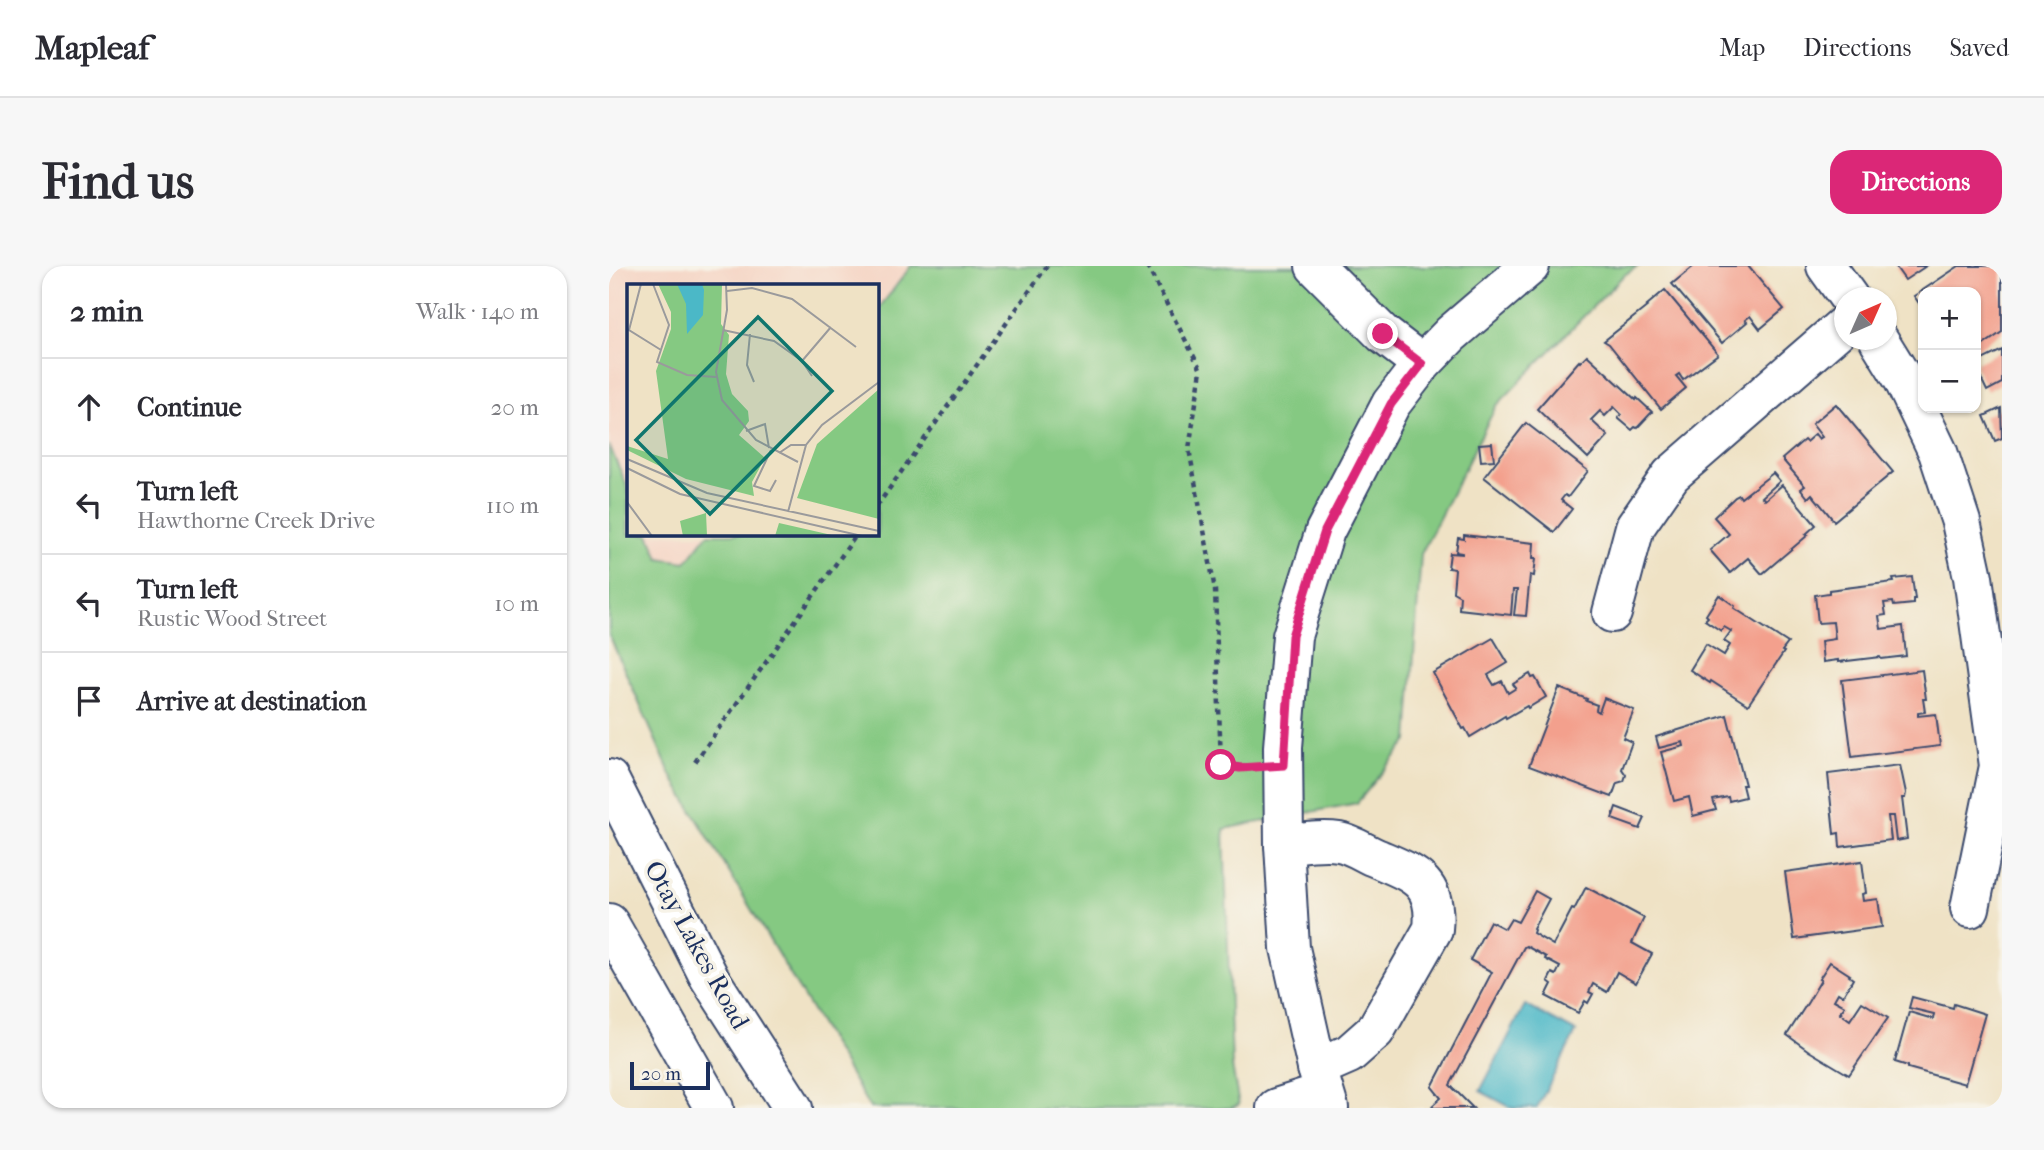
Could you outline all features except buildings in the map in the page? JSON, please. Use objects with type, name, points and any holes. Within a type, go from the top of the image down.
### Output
[{"type":"street","points":[[1315,266],[1383,334],[1422,364]]},
{"type":"street","points":[[1323,1090],[1290,948],[1284,845],[1284,765],[1292,636],[1325,531],[1391,404],[1422,364],[1451,334],[1530,266]]},
{"type":"street","points":[[1826,266],[1841,287]]},
{"type":"street","points":[[1612,613],[1635,527],[1671,475],[1834,334]]},
{"type":"street","points":[[1885,350],[1903,379],[1938,452],[1961,522],[1973,577],[2000,766],[1970,908]]},
{"type":"street","name":"Otay Lakes Road","points":[[609,779],[709,977],[793,1108]]},
{"type":"street","points":[[1276,1108],[1323,1090],[1349,1054],[1375,1031],[1433,929],[1435,909],[1428,889],[1412,873],[1341,842],[1316,841],[1284,845]]},
{"type":"street","points":[[609,923],[714,1108]]},
{"type":"path","points":[[879,503],[1047,266]]},
{"type":"path","points":[[1147,266],[1201,370],[1189,449],[1215,590],[1221,765],[1240,768],[1284,765]]},
{"type":"path","points":[[695,762],[856,536]]},
{"type":"shaded area","points":[[609,266],[911,266],[879,308],[879,284],[627,284],[627,486],[609,445]]},
{"type":"shaded area","points":[[650,536],[706,536],[686,562],[659,558]]},
{"type":"green space","points":[[911,266],[1638,266],[1623,276],[1496,406],[1421,554],[1408,741],[1357,803],[1224,829],[1232,1066],[1239,1105],[1230,1108],[870,1108],[671,775],[609,635],[609,445],[627,486],[627,536],[650,536],[659,558],[686,562],[706,536],[879,536],[879,308]]},
{"type":"water","points":[[1525,1005],[1576,1032],[1537,1108],[1512,1108],[1480,1091]]},
{"type":"route","points":[[1221,765],[1240,768],[1284,765],[1283,747],[1292,636],[1325,531],[1391,404],[1422,364],[1383,334]]}]
